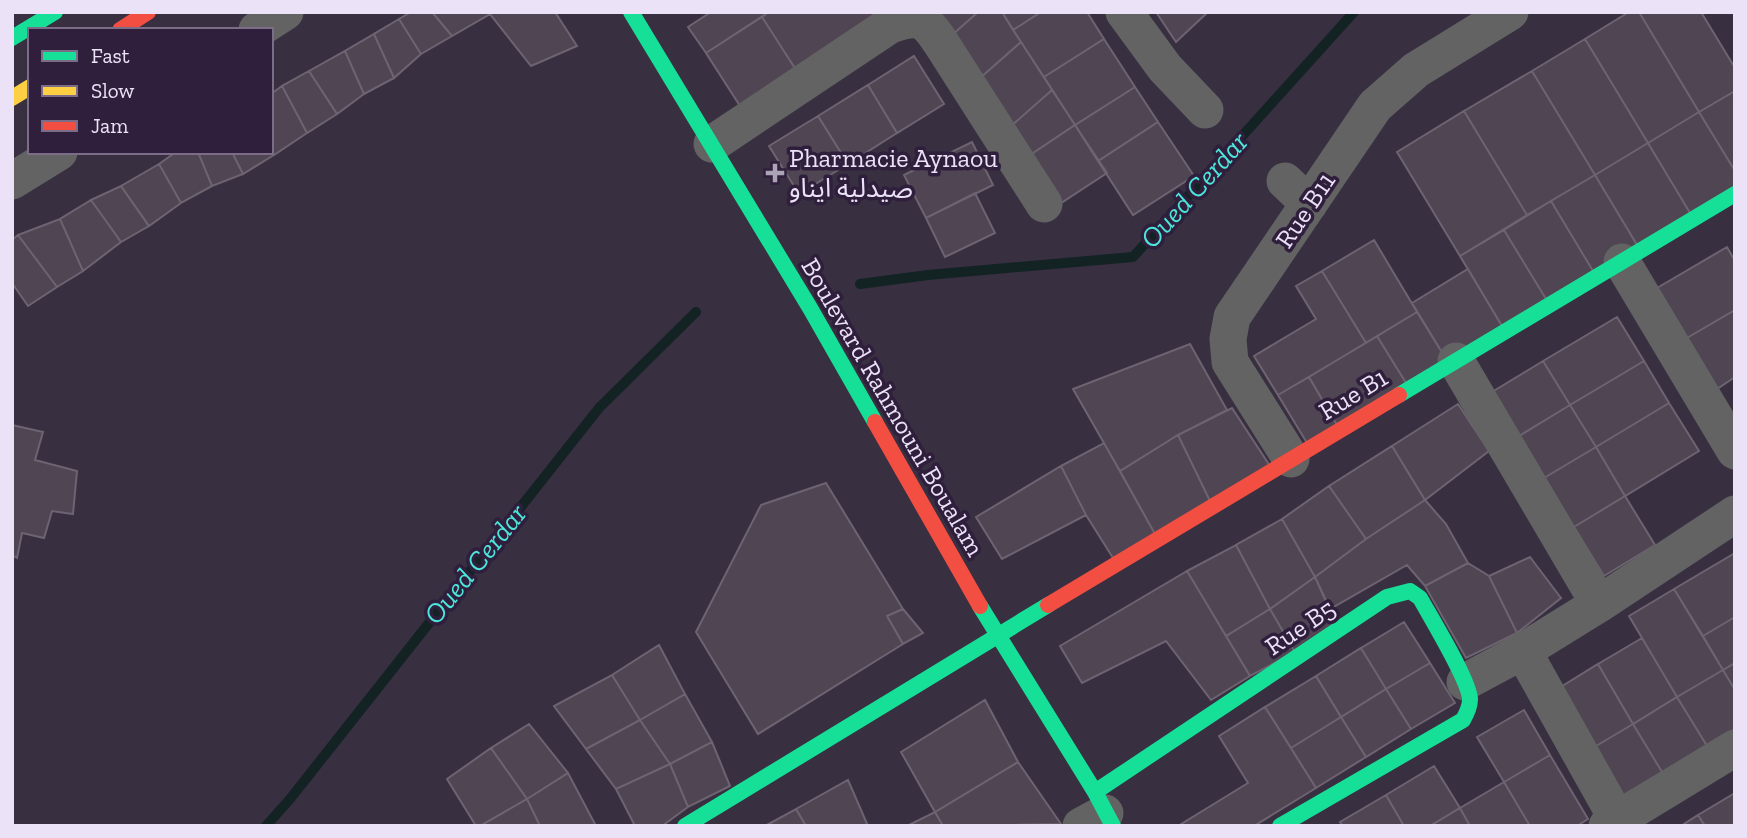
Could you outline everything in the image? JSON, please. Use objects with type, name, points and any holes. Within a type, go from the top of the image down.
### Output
[{"type":"street","points":[[29,28],[55,12]]},
{"type":"street","points":[[123,28],[148,12]]},
{"type":"street","points":[[260,28],[285,12]]},
{"type":"street","name":"Boulevard Rahmouni Boualam","points":[[631,12],[810,308],[1098,814]]},
{"type":"street","points":[[1124,12],[1165,68],[1205,110]]},
{"type":"street","name":"Rue B11","points":[[1291,459],[1230,362],[1228,339],[1232,317],[1297,192],[1375,106],[1416,70],[1510,12]]},
{"type":"street","points":[[712,144],[890,25],[909,19],[922,20],[931,27],[942,43],[1044,204]]},
{"type":"street","points":[[12,38],[28,28]]},
{"type":"street","points":[[12,98],[28,88]]},
{"type":"street","points":[[12,181],[56,154]]},
{"type":"street","name":"Rue B1","points":[[685,826],[997,635],[1735,194]]},
{"type":"street","points":[[1622,262],[1723,404],[1735,451]]},
{"type":"street","points":[[1456,361],[1599,604]]},
{"type":"street","points":[[1465,682],[1523,651],[1599,604],[1735,514]]},
{"type":"street","name":"Rue B5","points":[[1098,814],[1388,597],[1410,591],[1420,598],[1465,682],[1472,702],[1464,720],[1280,826]]},
{"type":"street","points":[[1523,651],[1615,824],[1735,748]]},
{"type":"building","points":[[411,12],[432,12],[452,36],[421,54],[399,19]]},
{"type":"building","points":[[432,12],[489,12],[490,14],[452,36]]},
{"type":"building","points":[[555,12],[577,46],[531,66],[490,14]]},
{"type":"building","points":[[711,12],[769,12],[706,53],[688,27]]},
{"type":"building","points":[[769,12],[882,12],[798,73],[762,17]]},
{"type":"building","points":[[935,12],[978,12],[951,36]]},
{"type":"building","points":[[978,12],[1002,12],[1021,42],[979,79],[951,36]]},
{"type":"building","points":[[1002,12],[1041,12],[1013,30]]},
{"type":"building","points":[[1041,12],[1087,12],[1104,39],[1044,77],[1013,30]]},
{"type":"building","points":[[1156,12],[1208,12],[1176,42]]},
{"type":"building","points":[[1629,12],[1639,12],[1699,112],[1648,143],[1585,39]]},
{"type":"building","points":[[1639,12],[1701,12],[1735,68],[1735,91],[1699,112]]},
{"type":"building","points":[[762,17],[798,73],[742,109],[706,53]]},
{"type":"building","points":[[399,19],[421,54],[394,78],[374,34]]},
{"type":"building","points":[[374,34],[394,78],[364,94],[345,51]]},
{"type":"building","points":[[1104,39],[1135,87],[1075,125],[1044,77]]},
{"type":"building","points":[[1585,39],[1648,143],[1595,175],[1532,71]]},
{"type":"building","points":[[1021,42],[1052,90],[1010,127],[979,79]]},
{"type":"building","points":[[345,51],[364,94],[337,114],[309,71]]},
{"type":"building","points":[[914,56],[944,104],[897,133],[868,85]]},
{"type":"building","points":[[309,71],[337,114],[307,133],[282,86]]},
{"type":"building","points":[[1532,71],[1595,175],[1527,215],[1464,111]]},
{"type":"building","points":[[868,85],[897,133],[848,164],[818,116]]},
{"type":"building","points":[[282,86],[307,133],[274,155],[273,153],[273,93]]},
{"type":"building","points":[[1135,87],[1158,122],[1098,161],[1075,125]]},
{"type":"building","points":[[1052,90],[1075,125],[1027,157],[1010,127]]},
{"type":"building","points":[[1735,91],[1735,171],[1699,112]]},
{"type":"building","points":[[1464,111],[1527,215],[1460,256],[1397,152]]},
{"type":"building","points":[[1699,112],[1735,171],[1735,186],[1690,213],[1648,143]]},
{"type":"building","points":[[818,116],[848,164],[799,194],[769,146]]},
{"type":"building","points":[[1158,122],[1194,176],[1133,215],[1098,161]]},
{"type":"building","points":[[1075,125],[1107,173],[1058,205],[1027,157]]},
{"type":"building","points":[[972,142],[993,185],[926,218],[904,175]]},
{"type":"building","points":[[1648,143],[1690,213],[1637,245],[1595,175]]},
{"type":"building","points":[[273,153],[274,155],[243,174],[233,154]]},
{"type":"building","points":[[173,154],[199,154],[212,186],[181,203],[159,164]]},
{"type":"building","points":[[199,154],[233,154],[243,174],[212,186]]},
{"type":"building","points":[[159,164],[181,203],[149,226],[121,186]]},
{"type":"building","points":[[1595,175],[1637,245],[1593,271],[1551,201]]},
{"type":"building","points":[[121,186],[149,226],[121,242],[91,200]]},
{"type":"building","points":[[975,193],[995,233],[945,257],[926,218]]},
{"type":"building","points":[[91,200],[121,242],[83,271],[60,219]]},
{"type":"building","points":[[1551,201],[1593,271],[1546,299],[1504,230]]},
{"type":"building","points":[[60,219],[83,271],[57,287],[18,235]]},
{"type":"building","points":[[1504,230],[1546,299],[1502,326],[1460,256]]},
{"type":"building","points":[[18,235],[57,287],[28,306],[12,283],[12,240]]},
{"type":"building","points":[[1374,240],[1417,312],[1366,343],[1322,271]]},
{"type":"building","points":[[1727,247],[1735,261],[1735,310],[1687,338],[1657,288]]},
{"type":"building","points":[[1468,269],[1502,326],[1446,359],[1412,303]]},
{"type":"building","points":[[1322,271],[1366,343],[1278,395],[1254,356],[1316,319],[1296,286]]},
{"type":"building","points":[[1735,310],[1735,377],[1717,389],[1687,338]]},
{"type":"building","points":[[1417,312],[1446,359],[1406,383],[1377,336]]},
{"type":"building","points":[[1617,317],[1644,361],[1570,405],[1543,361]]},
{"type":"building","points":[[1377,336],[1406,383],[1337,425],[1309,377]]},
{"type":"building","points":[[1190,344],[1227,410],[1178,435],[1120,471],[1073,389]]},
{"type":"building","points":[[1543,361],[1570,405],[1519,436],[1492,392]]},
{"type":"building","points":[[1644,361],[1669,403],[1596,447],[1570,405]]},
{"type":"building","points":[[1309,377],[1337,425],[1307,443],[1278,395]]},
{"type":"building","points":[[1669,403],[1699,451],[1625,496],[1596,447]]},
{"type":"building","points":[[1458,404],[1489,451],[1425,500],[1392,446]]},
{"type":"building","points":[[1570,405],[1596,447],[1544,478],[1519,436]]},
{"type":"building","points":[[1232,408],[1270,466],[1210,501],[1178,435]]},
{"type":"building","points":[[12,425],[43,432],[35,460],[77,471],[73,514],[52,511],[44,538],[22,533],[17,558],[12,555]]},
{"type":"building","points":[[1178,435],[1210,501],[1155,534],[1120,471]]},
{"type":"building","points":[[1104,443],[1155,534],[1113,558],[1086,515],[1061,466]]},
{"type":"building","points":[[1392,446],[1425,500],[1366,539],[1329,486]]},
{"type":"building","points":[[1596,447],[1625,496],[1574,527],[1544,478]]},
{"type":"building","points":[[1061,466],[1086,515],[1002,559],[976,517]]},
{"type":"building","points":[[826,483],[903,609],[887,616],[903,644],[758,734],[696,632],[761,505]]},
{"type":"building","points":[[1329,486],[1366,539],[1315,577],[1282,519]]},
{"type":"building","points":[[1625,496],[1655,545],[1604,576],[1574,527]]},
{"type":"building","points":[[1425,500],[1446,524],[1468,563],[1425,586],[1407,565],[1330,609],[1315,577]]},
{"type":"building","points":[[1282,519],[1315,577],[1270,609],[1236,545]]},
{"type":"building","points":[[1236,545],[1270,609],[1226,636],[1187,571]]},
{"type":"building","points":[[1735,553],[1735,617],[1703,636],[1674,589]]},
{"type":"building","points":[[1530,557],[1561,598],[1517,633],[1489,576]]},
{"type":"building","points":[[1468,563],[1489,576],[1517,633],[1466,658],[1425,586]]},
{"type":"building","points":[[1187,571],[1250,676],[1211,700],[1166,641],[1082,683],[1060,646]]},
{"type":"building","points":[[1315,577],[1337,626],[1295,652],[1270,609]]},
{"type":"building","points":[[1674,589],[1723,670],[1677,697],[1629,616]]},
{"type":"building","points":[[903,609],[923,633],[903,644],[887,616]]},
{"type":"building","points":[[1270,609],[1295,652],[1250,676],[1226,636]]},
{"type":"building","points":[[1735,617],[1735,663],[1723,670],[1703,636]]},
{"type":"building","points":[[1404,622],[1430,663],[1386,689],[1361,648]]},
{"type":"building","points":[[1642,638],[1677,697],[1633,724],[1598,664]]},
{"type":"building","points":[[659,645],[685,694],[640,720],[612,675]]},
{"type":"building","points":[[1361,648],[1386,689],[1341,717],[1316,676]]},
{"type":"building","points":[[1430,663],[1455,703],[1411,729],[1386,689]]},
{"type":"building","points":[[1735,663],[1735,690],[1723,670]]},
{"type":"building","points":[[1598,664],[1633,724],[1586,752],[1551,693]]},
{"type":"building","points":[[1723,670],[1735,690],[1735,729],[1707,746],[1677,697]]},
{"type":"building","points":[[612,675],[640,720],[586,749],[554,706]]},
{"type":"building","points":[[1316,676],[1341,717],[1291,748],[1265,707]]},
{"type":"building","points":[[1386,689],[1411,729],[1366,757],[1341,717]]},
{"type":"building","points":[[685,694],[712,742],[670,764],[640,720]]},
{"type":"building","points":[[1677,697],[1707,746],[1662,772],[1633,724]]},
{"type":"building","points":[[985,700],[1018,762],[935,812],[901,752]]},
{"type":"building","points":[[1265,707],[1316,788],[1254,826],[1178,826],[1248,783],[1219,736]]},
{"type":"building","points":[[1524,710],[1550,755],[1504,782],[1477,737]]},
{"type":"building","points":[[1341,717],[1366,757],[1316,788],[1291,748]]},
{"type":"building","points":[[640,720],[670,764],[616,789],[586,749]]},
{"type":"building","points":[[529,724],[568,773],[527,799],[491,748]]},
{"type":"building","points":[[1633,724],[1662,772],[1615,800],[1586,752]]},
{"type":"building","points":[[712,742],[730,786],[688,807],[670,764]]},
{"type":"building","points":[[491,748],[527,799],[476,826],[447,779]]},
{"type":"building","points":[[1550,755],[1588,819],[1577,826],[1530,826],[1504,782]]},
{"type":"building","points":[[1018,762],[1061,824],[943,826],[935,812]]},
{"type":"building","points":[[670,764],[688,807],[662,826],[635,826],[616,789]]},
{"type":"building","points":[[1434,766],[1460,808],[1430,826],[1404,826],[1386,795]]},
{"type":"building","points":[[568,773],[596,826],[540,826],[527,799]]},
{"type":"building","points":[[848,780],[868,826],[806,826],[796,809]]},
{"type":"building","points":[[1504,782],[1530,826],[1470,826],[1460,808]]},
{"type":"building","points":[[1735,793],[1735,826],[1705,826],[1698,815]]},
{"type":"building","points":[[1386,795],[1404,826],[1343,826],[1340,822]]},
{"type":"building","points":[[527,799],[540,826],[480,826]]},
{"type":"building","points":[[1460,808],[1470,826],[1430,826]]},
{"type":"building","points":[[796,809],[806,826],[765,826]]},
{"type":"building","points":[[935,812],[943,826],[907,826]]},
{"type":"building","points":[[1698,815],[1705,826],[1681,826]]},
{"type":"waterway","name":"Oued Cerdar","points":[[860,284],[928,275],[1133,257],[1354,12]]},
{"type":"waterway","name":"Oued Cerdar","points":[[266,826],[599,408],[696,312]]},
{"type":"traffic: fast","points":[[29,28],[55,12]]},
{"type":"traffic: fast","points":[[631,12],[810,308],[875,422]]},
{"type":"traffic: fast","points":[[12,38],[28,28]]},
{"type":"traffic: fast","points":[[1399,395],[1735,194]]},
{"type":"traffic: fast","points":[[1095,792],[1387,597],[1410,591],[1420,598],[1449,649],[1468,690],[1469,707],[1463,720],[1280,826]]},
{"type":"traffic: fast","points":[[685,826],[1048,605]]},
{"type":"traffic: fast","points":[[980,606],[1095,792],[1113,826]]},
{"type":"traffic: slow","points":[[12,98],[28,88]]},
{"type":"traffic: jam","points":[[123,28],[148,12]]},
{"type":"traffic: jam","points":[[1048,605],[1399,395]]},
{"type":"traffic: jam","points":[[875,422],[980,606]]},
{"type":"place","name":"Pharmacie Aynaou صيدلية ايناو","points":[[775,173]]}]
